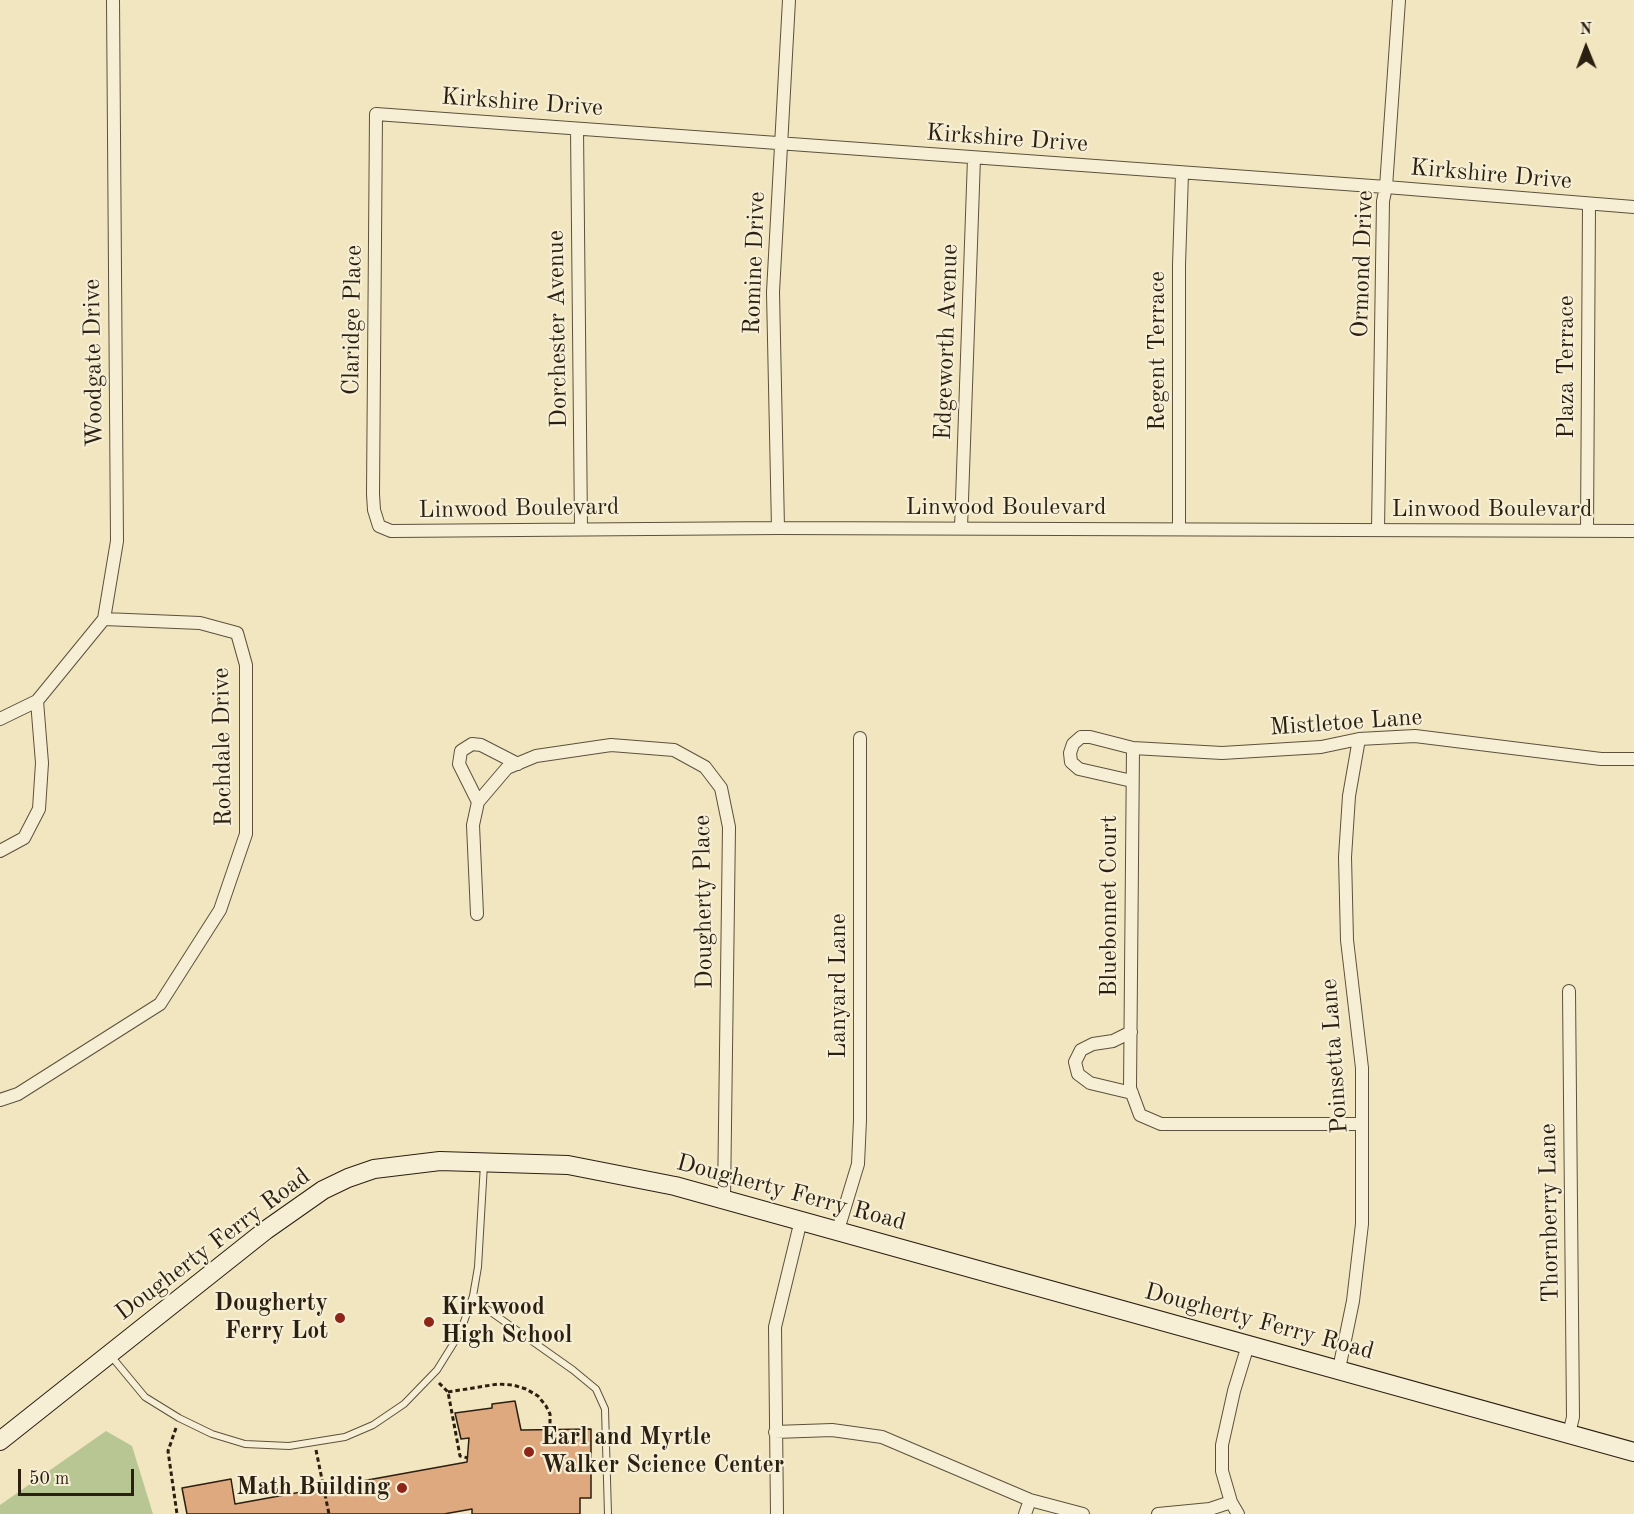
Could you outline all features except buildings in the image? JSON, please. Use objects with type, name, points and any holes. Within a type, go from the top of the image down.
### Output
[{"type":"main road","name":"Dougherty Ferry Road","points":[[0,1441],[266,1230],[323,1190],[374,1169],[440,1161],[555,1163],[675,1186],[1634,1452]]},
{"type":"street","name":"Woodgate Drive","points":[[104,619],[117,541],[113,0]]},
{"type":"street","name":"Romine Drive","points":[[778,528],[773,292],[789,0]]},
{"type":"street","name":"Ormond Drive","points":[[1378,530],[1383,201],[1386,187],[1399,0]]},
{"type":"street","name":"Kirkshire Drive","points":[[376,114],[1634,207]]},
{"type":"street","name":"Claridge Place","points":[[376,114],[373,494],[374,510],[379,526]]},
{"type":"street","name":"Dorchester Avenue","points":[[577,129],[581,528]]},
{"type":"street","name":"Edgeworth Avenue","points":[[961,528],[974,158]]},
{"type":"street","name":"Regent Terrace","points":[[1179,530],[1179,265],[1182,173]]},
{"type":"street","name":"Plaza Terrace","points":[[1587,531],[1589,204]]},
{"type":"street","name":"Linwood Boulevard","points":[[379,526],[391,531],[404,532],[581,528],[1634,531]]},
{"type":"street","points":[[0,718],[37,700],[104,619]]},
{"type":"street","name":"Rochdale Drive","points":[[0,1100],[18,1094],[160,1004],[220,910],[246,834],[246,665],[237,633],[201,623],[104,619]]},
{"type":"street","points":[[0,851],[24,838],[39,809],[42,763],[37,700]]},
{"type":"street","name":"Mistletoe Lane","points":[[1132,748],[1222,753],[1321,747],[1359,739],[1415,736],[1601,759],[1634,759]]},
{"type":"street","name":"Bluebonnet Court","points":[[1132,781],[1079,769],[1071,762],[1070,753],[1073,744],[1081,737],[1105,740],[1132,748],[1132,781],[1131,1032],[1130,1088],[1140,1115],[1161,1124],[1361,1124]]},
{"type":"street","name":"Lanyard Lane","points":[[838,1230],[858,1164],[860,1120],[860,738]]},
{"type":"street","name":"Poinsetta Lane","points":[[1339,1369],[1353,1301],[1362,1224],[1362,1068],[1347,940],[1345,857],[1349,796],[1359,739]]},
{"type":"street","points":[[477,914],[473,825],[478,802],[459,764],[461,751],[472,744],[481,745],[518,764]]},
{"type":"street","name":"Dougherty Place","points":[[478,802],[507,768],[536,756],[611,745],[674,750],[705,767],[721,788],[729,827],[724,1199]]},
{"type":"street","name":"Thornberry Lane","points":[[1569,991],[1573,1417],[1569,1434]]},
{"type":"street","name":"Bluebonnet Court","points":[[1131,1032],[1113,1041],[1093,1044],[1081,1050],[1075,1062],[1078,1074],[1090,1083],[1132,1093]]},
{"type":"street","points":[[777,1514],[775,1327],[801,1220]]},
{"type":"street","points":[[1238,1514],[1231,1502],[1222,1471],[1222,1445],[1234,1391],[1248,1344]]},
{"type":"street","points":[[776,1432],[832,1430],[882,1437],[1030,1500],[1083,1514]]},
{"type":"street","points":[[1024,1514],[1030,1500]]},
{"type":"street","points":[[1158,1514],[1210,1509],[1231,1502]]},
{"type":"lane","points":[[108,1354],[145,1397],[179,1418],[212,1434],[245,1444],[289,1446],[345,1437],[373,1425],[404,1404],[437,1370],[460,1333],[473,1296],[478,1267],[484,1162]]},
{"type":"lane","points":[[473,1296],[481,1305],[596,1389],[605,1409],[608,1514]]},
{"type":"path","points":[[431,1376],[448,1392],[460,1456],[468,1458]]},
{"type":"path","points":[[448,1392],[498,1384],[513,1384],[538,1396],[550,1414],[550,1430]]},
{"type":"path","points":[[177,1514],[168,1451],[179,1418]]},
{"type":"path","points":[[315,1442],[329,1514]]},
{"type":"green space","points":[[106,1431],[132,1446],[153,1514],[0,1514],[0,1505]]},
{"type":"place","name":"Dougherty Ferry Lot","points":[[340,1318]]},
{"type":"place","name":"Kirkwood High School","points":[[429,1322]]},
{"type":"place","name":"Earl and Myrtle Walker Science Center","points":[[529,1452]]},
{"type":"place","name":"Math Building","points":[[402,1488]]}]
